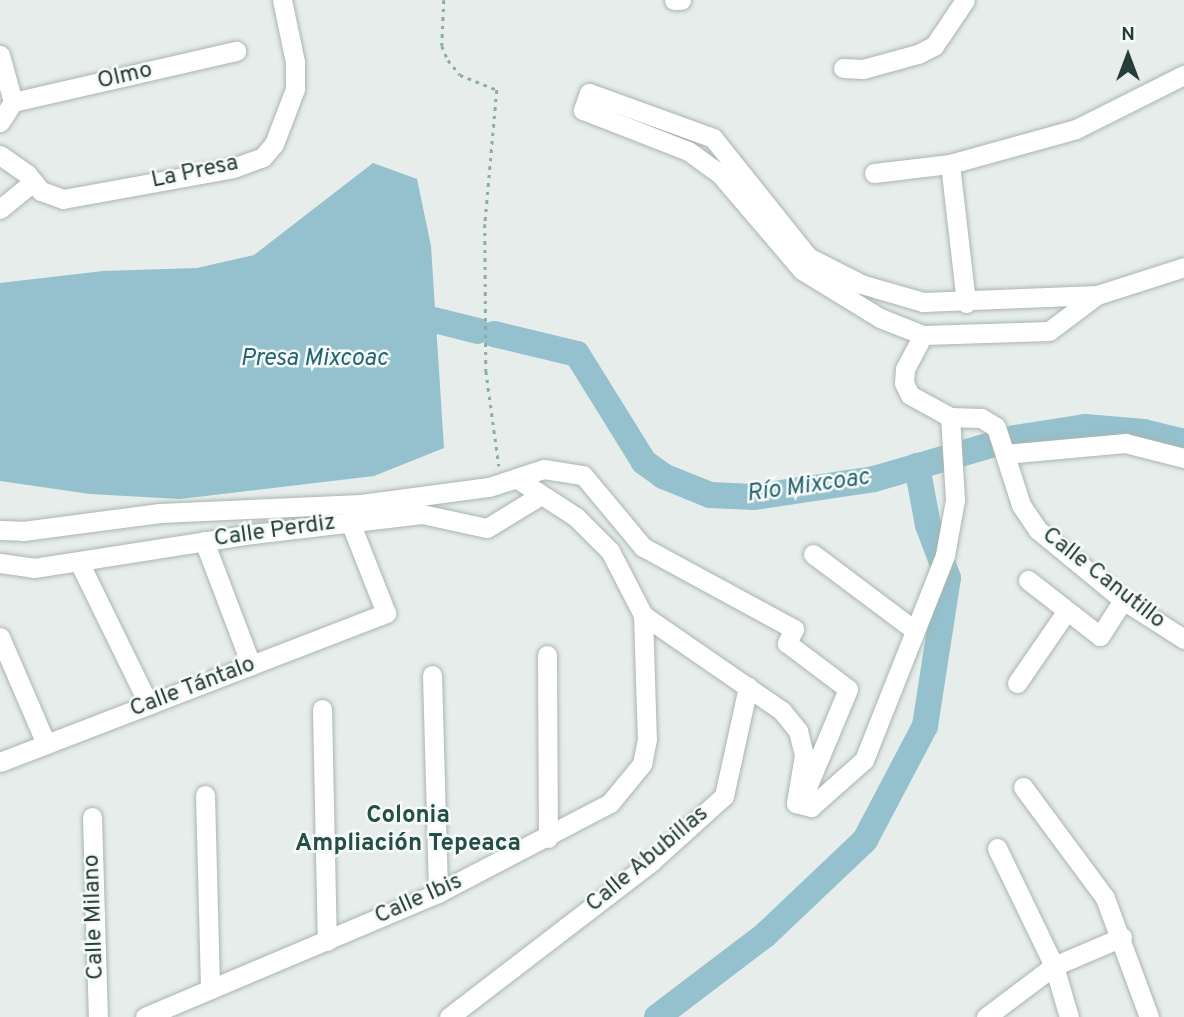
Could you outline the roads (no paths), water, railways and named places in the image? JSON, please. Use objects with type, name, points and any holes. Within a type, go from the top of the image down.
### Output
[{"type":"street","name":"La Presa","points":[[33,182],[52,198],[233,168],[263,157],[274,144],[295,89],[295,62],[282,0]]},
{"type":"street","points":[[674,0],[681,0]]},
{"type":"street","points":[[843,68],[863,69],[918,54],[934,46],[965,0]]},
{"type":"street","name":"Olmo","points":[[13,102],[236,51]]},
{"type":"street","points":[[0,55],[13,102],[0,122]]},
{"type":"street","points":[[874,173],[950,164],[1076,130],[1184,75]]},
{"type":"street","points":[[1097,295],[1049,331],[923,335],[880,318],[802,270],[720,174],[688,151],[583,110],[589,93],[713,138],[808,257],[861,284],[923,302],[966,303],[1097,295],[1184,267]]},
{"type":"street","points":[[0,155],[33,182],[0,209]]},
{"type":"street","points":[[950,164],[966,303]]},
{"type":"street","name":"Calle Canutillo","points":[[923,335],[905,369],[904,383],[910,395],[950,417],[981,418],[996,427],[1021,505],[1038,530],[1123,600],[1184,639]]},
{"type":"street","points":[[643,615],[782,711],[798,731],[804,755],[795,796],[800,804],[810,807],[830,793],[864,760],[917,620],[945,555],[953,527],[956,459],[950,417]]},
{"type":"street","points":[[1005,453],[1125,443],[1184,458]]},
{"type":"street","points":[[522,485],[544,469],[583,475],[643,547],[794,629],[788,643],[847,686],[849,695],[800,804]]},
{"type":"street","name":"Calle Perdiz","points":[[0,563],[34,568],[204,541],[422,514],[487,528],[522,485]]},
{"type":"street","name":"Calle Perdiz","points":[[0,530],[23,531],[160,513],[360,503],[522,485]]},
{"type":"street","name":"Calle Ibis","points":[[145,1017],[438,893],[548,838],[610,803],[642,764],[648,713],[643,615],[610,551],[576,517],[522,485]]},
{"type":"street","name":"Calle Tántalo","points":[[0,762],[386,613],[350,522]]},
{"type":"street","points":[[204,541],[251,665]]},
{"type":"street","points":[[813,554],[917,620]]},
{"type":"street","points":[[79,562],[149,705]]},
{"type":"street","points":[[1028,580],[1100,636],[1123,600]]},
{"type":"street","points":[[1017,683],[1066,612]]},
{"type":"street","points":[[0,637],[46,744]]},
{"type":"street","points":[[547,654],[548,838]]},
{"type":"street","points":[[432,675],[438,893]]},
{"type":"street","name":"Calle Abubillas","points":[[450,1017],[652,861],[724,796],[748,687]]},
{"type":"street","points":[[322,709],[327,941]]},
{"type":"street","points":[[1023,787],[1105,898],[1122,937],[1149,1017]]},
{"type":"street","points":[[205,796],[211,989]]},
{"type":"street","name":"Calle Milano","points":[[92,817],[98,1017]]},
{"type":"street","points":[[997,848],[1054,966],[1069,1017]]},
{"type":"street","points":[[986,1017],[1054,966],[1122,937]]},
{"type":"water","name":"Presa Mixcoac","points":[[373,163],[417,179],[431,246],[444,448],[374,476],[180,499],[90,494],[0,481],[0,283],[103,271],[197,268],[254,255]]},
{"type":"waterway","name":"Río Mixcoac","points":[[434,320],[478,331]]},
{"type":"waterway","name":"Río Mixcoac","points":[[494,334],[577,354],[644,462],[663,476],[710,495],[754,497],[874,479],[1015,438],[1085,427],[1144,432],[1184,442]]},
{"type":"waterway","points":[[657,1017],[765,935],[865,840],[925,726],[948,578],[928,525],[917,466]]},
{"type":"district","name":"Colonia Ampliación Tepeaca","points":[[408,831]]}]
